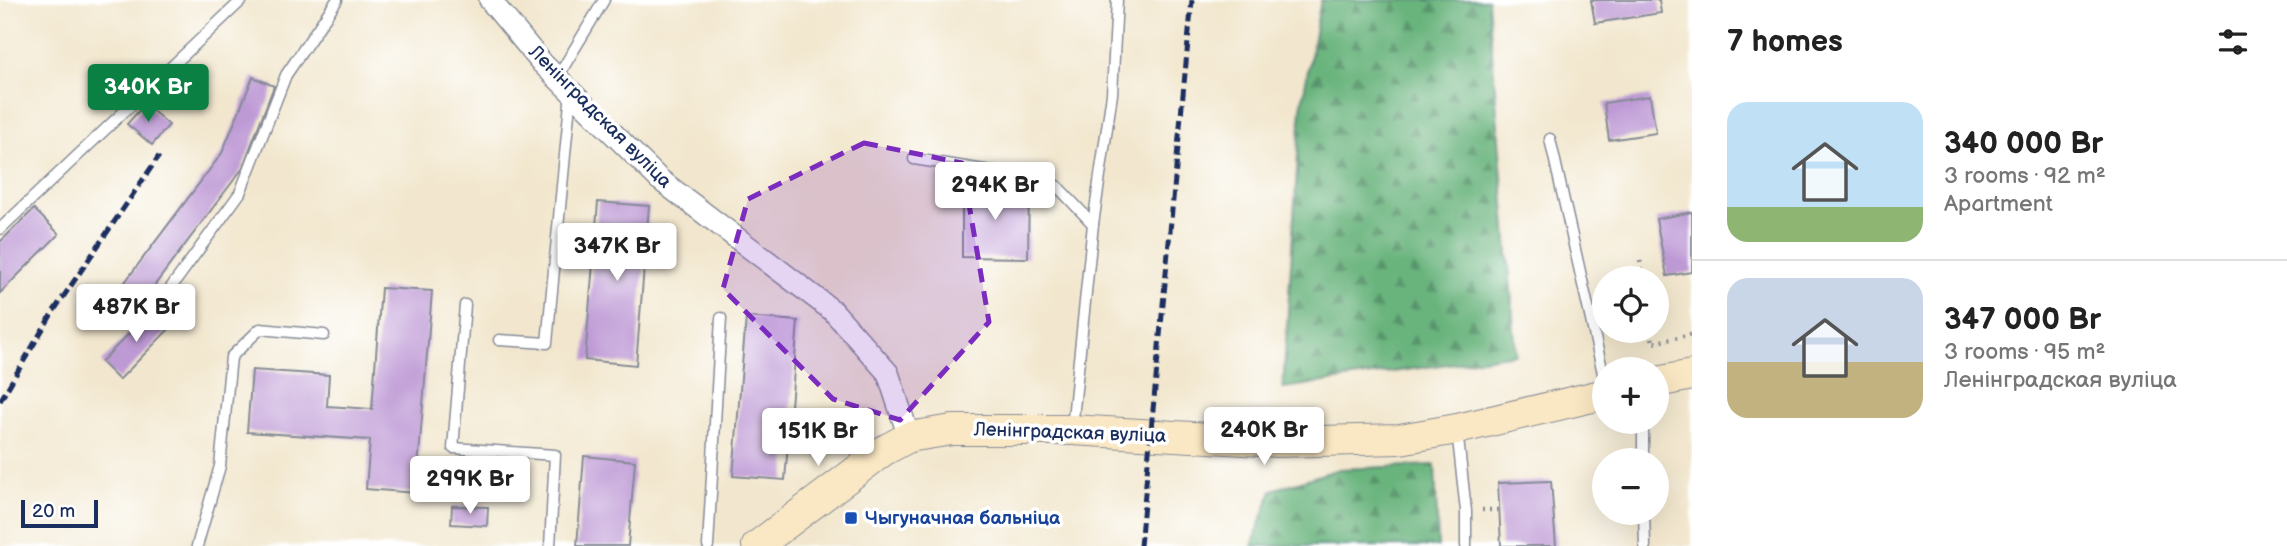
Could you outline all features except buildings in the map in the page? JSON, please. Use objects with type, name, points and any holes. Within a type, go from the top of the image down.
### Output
[{"type":"street","name":"Ленінградская вуліца","points":[[491,0],[564,85],[659,179],[833,311],[888,373],[909,437]]},
{"type":"street","points":[[1669,380],[1692,375]]},
{"type":"street","name":"Ленінградская вуліца","points":[[757,546],[883,451],[909,437],[952,430],[1072,430],[1278,442],[1400,439],[1457,429],[1592,397]]},
{"type":"lane","points":[[0,229],[242,0]]},
{"type":"lane","points":[[167,293],[240,193],[286,75],[337,0]]},
{"type":"lane","points":[[499,340],[547,343],[564,85],[604,0]]},
{"type":"lane","points":[[1072,430],[1093,224],[1112,94],[1117,0]]},
{"type":"lane","points":[[1550,139],[1599,357]]},
{"type":"lane","points":[[914,159],[1023,176],[1057,186],[1093,224]]},
{"type":"lane","points":[[465,305],[453,448],[555,455],[550,546]]},
{"type":"lane","points":[[708,546],[721,318]]},
{"type":"lane","points":[[197,546],[220,466],[231,357],[260,329],[324,335]]},
{"type":"lane","points":[[1457,429],[1466,511],[1466,546]]},
{"type":"lane","points":[[1644,525],[1645,546]]},
{"type":"path","points":[[1640,261],[1641,266]]},
{"type":"path","points":[[1669,339],[1692,334]]},
{"type":"highlighted area","points":[[864,143],[962,163],[989,322],[900,420],[833,399],[723,289],[748,199]]},
{"type":"green space","points":[[1321,0],[1488,0],[1516,354],[1283,388],[1301,108]]},
{"type":"green space","points":[[1435,465],[1438,546],[1252,546],[1272,490],[1339,469]]},
{"type":"railway","points":[[1140,546],[1192,0]]},
{"type":"railway","points":[[0,401],[53,312],[159,156]]},
{"type":"place","name":"Чыгуначная бальніца","points":[[851,518]]}]
